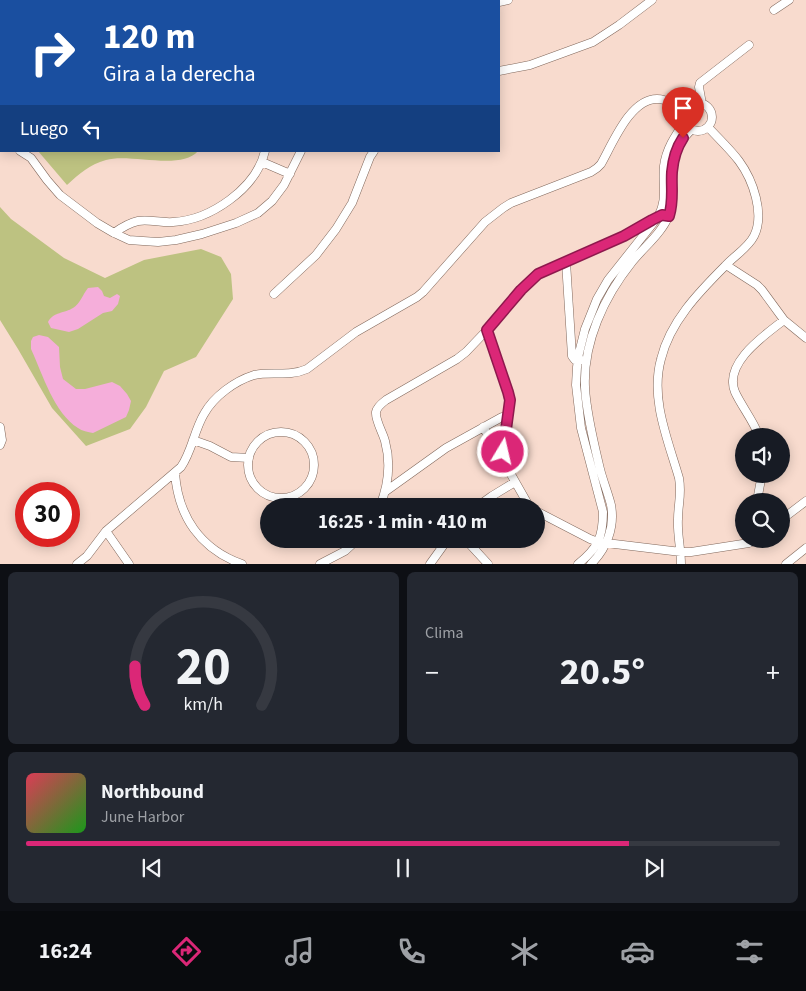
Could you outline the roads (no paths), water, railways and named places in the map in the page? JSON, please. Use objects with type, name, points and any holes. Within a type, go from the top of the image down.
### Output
[{"type":"street","points":[[500,71],[530,65],[593,42],[652,0]]},
{"type":"street","points":[[774,10],[789,0]]},
{"type":"street","points":[[702,104],[700,83],[749,45]]},
{"type":"street","points":[[77,564],[87,556],[106,531],[181,467],[204,414],[213,401],[235,384],[245,378],[256,375],[299,373],[356,332],[417,297],[485,222],[503,208],[592,172],[597,168],[622,127],[641,104],[650,100],[660,99],[687,108]]},
{"type":"street","points":[[578,564],[589,554],[602,534],[603,512],[582,428],[576,386],[578,360],[585,329],[597,299],[608,280],[661,211],[664,199],[664,165],[666,156],[669,146],[684,123],[684,115],[687,108],[693,104],[702,104],[712,114],[711,123],[700,132],[691,130],[684,123]]},
{"type":"street","points":[[681,564],[678,520],[681,494],[659,410],[657,378],[660,359],[676,323],[726,265],[749,244],[758,226],[757,197],[749,178],[740,162],[708,127]]},
{"type":"street","points":[[591,564],[598,557],[607,542],[612,523],[611,506],[600,470],[585,387],[587,360],[593,332],[614,288],[669,216],[674,158],[680,143],[691,130]]},
{"type":"street","points":[[22,152],[31,158],[60,195],[97,223],[129,240],[158,242],[194,236],[236,223],[258,213],[272,201],[284,185],[301,152]]},
{"type":"street","points":[[114,233],[138,221],[173,222],[196,218],[219,207],[240,191],[254,175],[262,162],[264,152]]},
{"type":"street","points":[[274,294],[316,255],[336,229],[352,203],[373,152]]},
{"type":"street","points":[[262,162],[290,174]]},
{"type":"street","points":[[383,498],[388,472],[386,442],[376,417],[378,406],[466,352],[521,290],[538,274],[624,236],[662,215],[669,216]]},
{"type":"street","points":[[566,262],[572,356],[573,359],[587,360]]},
{"type":"street","points":[[726,265],[762,290],[784,320],[806,338]]},
{"type":"street","points":[[755,428],[735,391],[733,376],[750,347],[784,320]]},
{"type":"street","points":[[487,330],[510,400],[503,452],[500,455]]},
{"type":"street","points":[[386,491],[446,448],[502,417],[508,417]]},
{"type":"street","points":[[0,427],[2,440],[0,445]]},
{"type":"street","points":[[483,428],[524,498]]},
{"type":"street","points":[[288,432],[303,440],[310,449],[314,460],[314,471],[304,489],[295,495],[285,498],[274,497],[265,494],[251,478],[248,468],[249,458],[253,447],[261,438],[271,433],[288,432]]},
{"type":"street","points":[[193,440],[231,457],[249,458]]},
{"type":"street","points":[[175,473],[177,495],[183,512],[193,528],[201,538],[218,552],[242,564]]},
{"type":"street","points":[[489,498],[515,482]]},
{"type":"street","points":[[162,484],[170,488],[177,495]]},
{"type":"street","points":[[790,513],[806,501]]},
{"type":"street","points":[[545,516],[598,542],[681,552],[691,552],[735,544]]},
{"type":"street","points":[[106,531],[129,564]]},
{"type":"street","points":[[320,564],[348,548]]},
{"type":"street","points":[[430,564],[442,548]]},
{"type":"street","points":[[473,548],[488,564]]},
{"type":"street","points":[[786,564],[806,548]]}]
